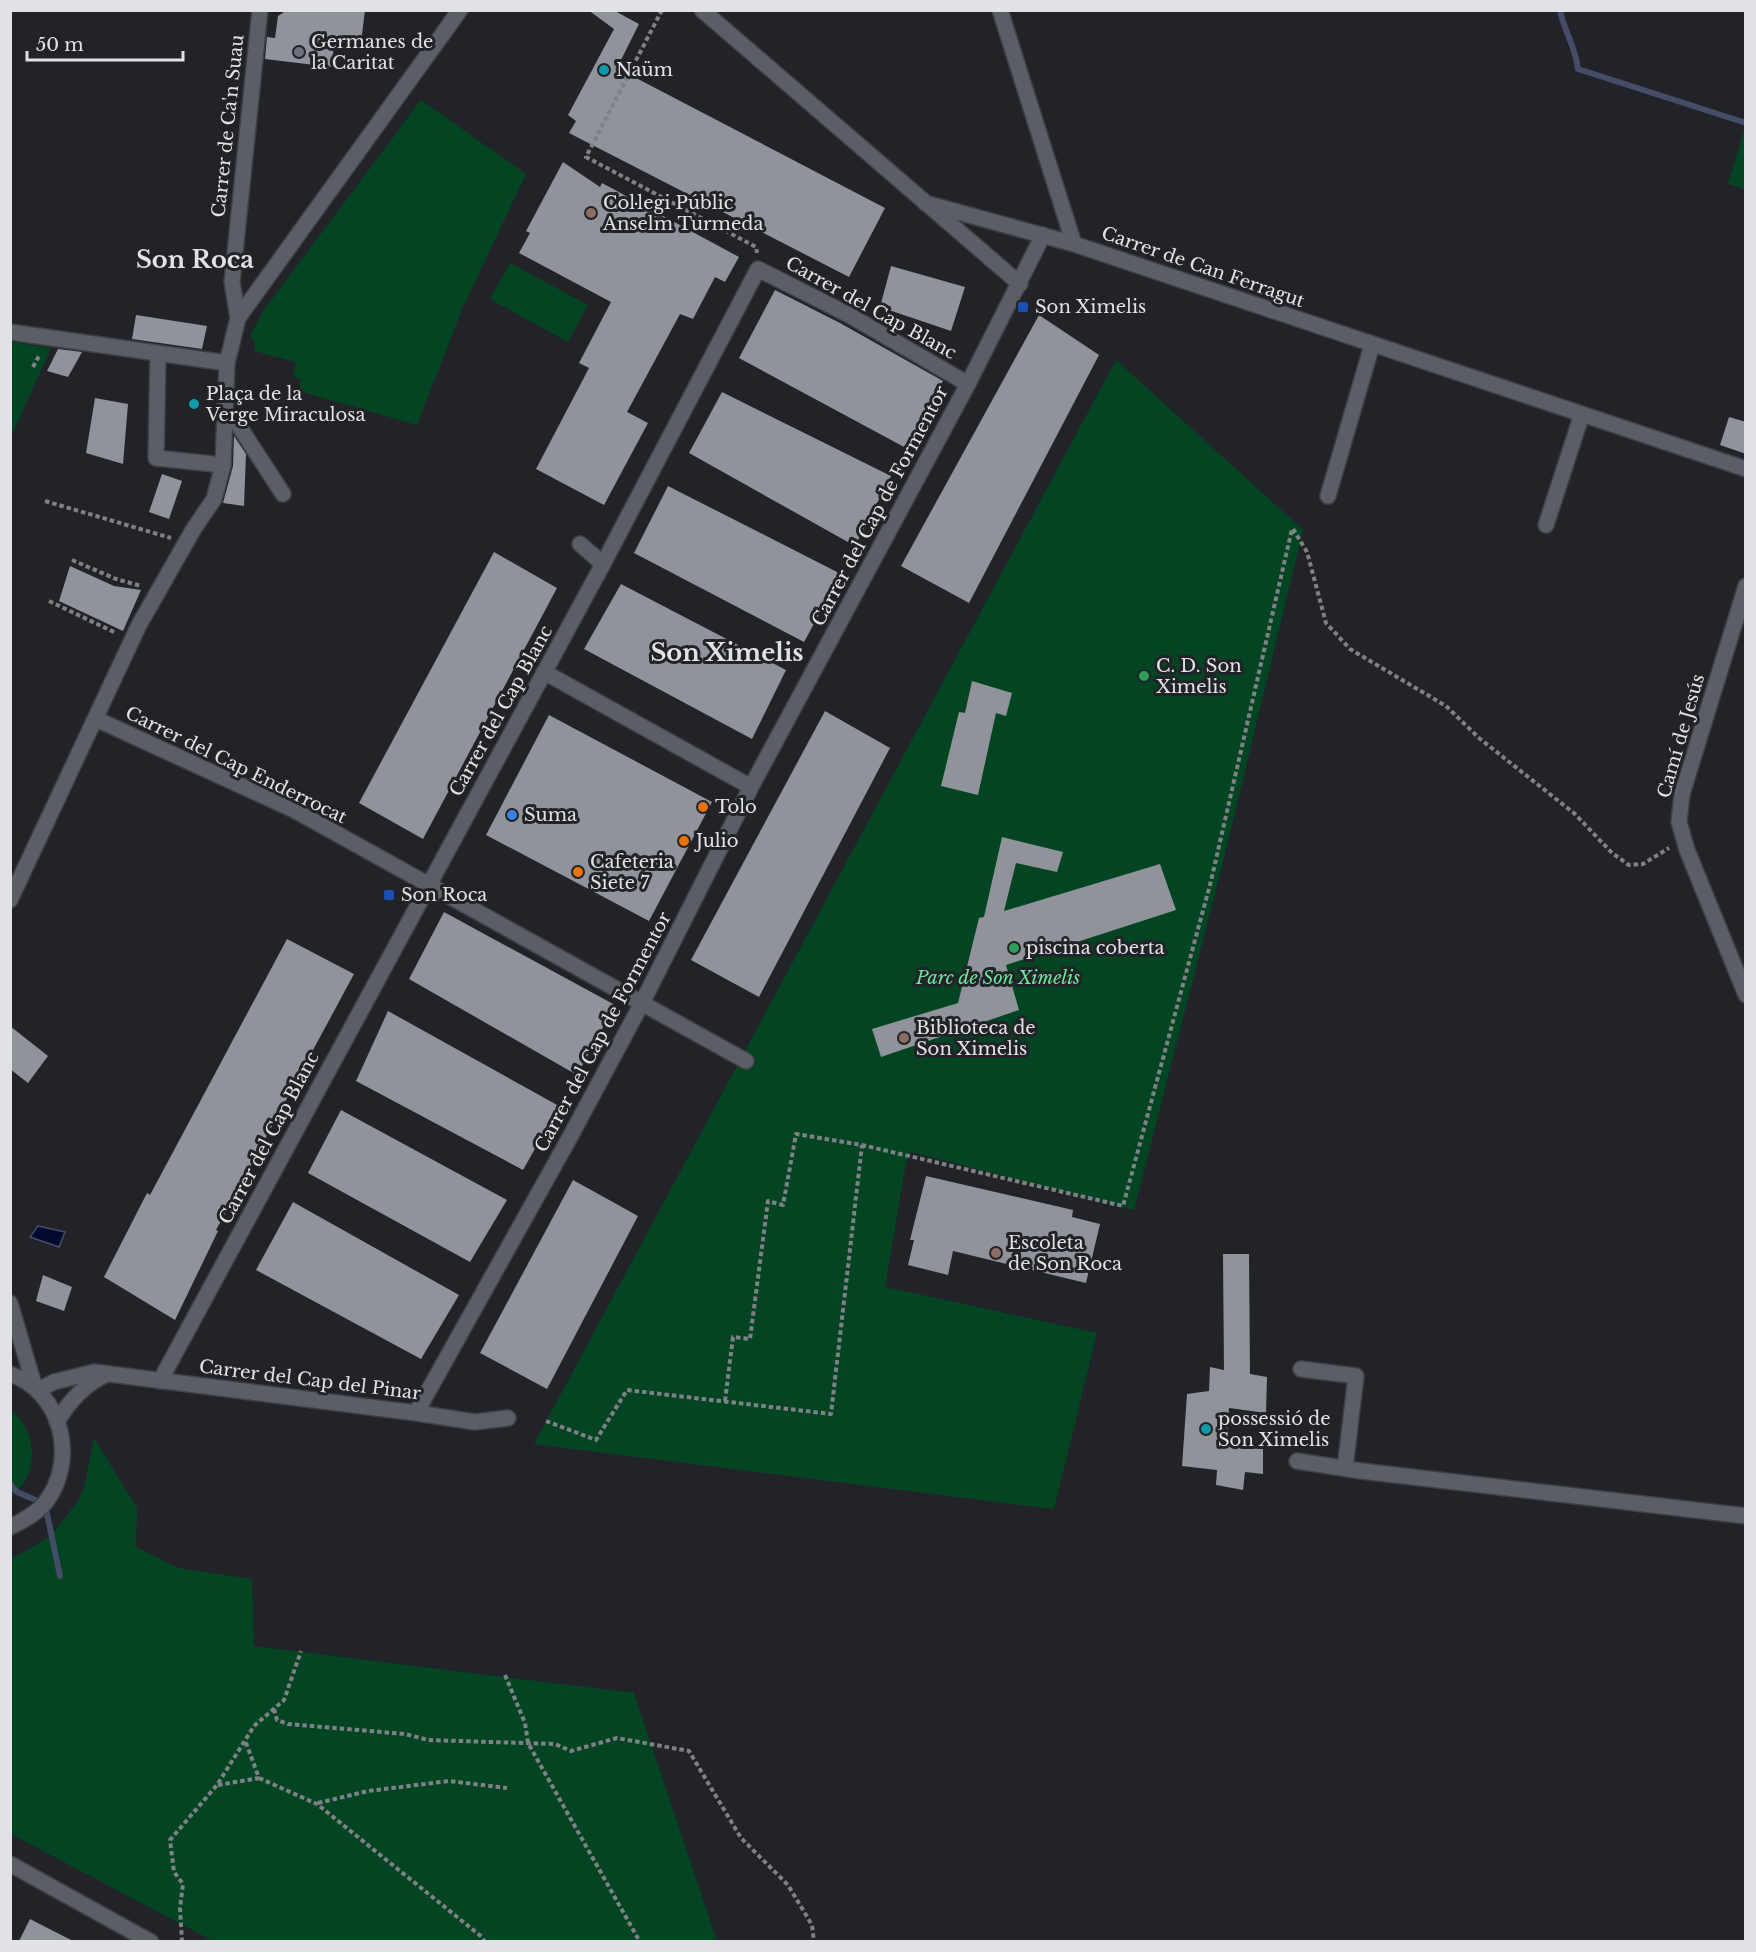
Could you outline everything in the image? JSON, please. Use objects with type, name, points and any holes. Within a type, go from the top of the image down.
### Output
[{"type":"street","name":"Carrer de Ca'n Suau","points":[[238,318],[232,282],[260,10]]},
{"type":"street","points":[[10,900],[132,640],[184,545],[214,499],[223,465],[227,363],[238,318],[460,10]]},
{"type":"street","name":"Carrer de Can Ferragut","points":[[702,10],[925,203],[1074,244],[1746,469]]},
{"type":"street","points":[[1000,10],[1074,244]]},
{"type":"street","points":[[925,203],[1020,284],[1043,235]]},
{"type":"street","name":"Carrer del Cap Blanc","points":[[160,1381],[603,564],[758,269],[849,315],[968,384]]},
{"type":"street","name":"Carrer del Cap de Formentor","points":[[416,1413],[642,1003],[751,787],[1020,284]]},
{"type":"street","points":[[10,332],[227,363]]},
{"type":"street","points":[[1328,496],[1372,345]]},
{"type":"street","points":[[158,353],[156,458],[223,465]]},
{"type":"street","points":[[1546,525],[1582,414]]},
{"type":"street","points":[[225,416],[237,423],[284,494]]},
{"type":"street","points":[[580,544],[603,564]]},
{"type":"street","name":"Camí de Jesús","points":[[1746,586],[1682,794],[1679,822],[1684,841],[1746,995]]},
{"type":"street","points":[[544,672],[751,787]]},
{"type":"street","name":"Carrer del Cap Enderrocat","points":[[96,719],[294,810],[642,1003]]},
{"type":"street","points":[[642,1003],[746,1060]]},
{"type":"street","points":[[10,1303],[36,1389],[53,1411],[62,1434],[63,1458],[57,1482],[45,1504],[26,1520],[10,1527]]},
{"type":"street","points":[[1301,1369],[1356,1376],[1345,1468]]},
{"type":"street","name":"Carrer del Cap del Pinar","points":[[36,1389],[94,1372],[476,1422],[508,1418]]},
{"type":"street","points":[[10,1374],[36,1389]]},
{"type":"street","points":[[57,1422],[78,1393],[96,1379],[107,1374]]},
{"type":"street","points":[[1297,1461],[1746,1516]]},
{"type":"street","points":[[10,1864],[151,1941]]},
{"type":"path","points":[[662,10],[586,157],[756,247],[758,269]]},
{"type":"path","points":[[45,501],[173,538],[184,545]]},
{"type":"path","points":[[725,1401],[734,1337],[750,1339],[768,1201],[783,1205],[796,1134],[862,1145],[1123,1206],[1211,881],[1292,529],[1307,552],[1326,623],[1350,649],[1446,706],[1479,738],[1575,814],[1612,853],[1629,865],[1643,864],[1658,853],[1684,841]]},
{"type":"path","points":[[72,560],[116,579],[158,591]]},
{"type":"path","points":[[49,601],[132,640]]},
{"type":"path","points":[[546,1421],[596,1440],[627,1390],[831,1414],[862,1145]]},
{"type":"path","points":[[182,1941],[180,1908],[183,1884],[174,1872],[170,1840],[217,1785],[254,1726],[284,1700],[301,1651]]},
{"type":"path","points":[[506,1675],[525,1723],[528,1743],[640,1941]]},
{"type":"path","points":[[273,1709],[277,1719],[288,1724],[405,1734],[428,1740],[555,1744],[571,1750],[617,1738],[689,1751],[741,1838],[788,1885],[812,1925],[814,1941]]},
{"type":"path","points":[[245,1740],[259,1778]]},
{"type":"path","points":[[217,1785],[259,1778],[317,1804],[485,1941]]},
{"type":"path","points":[[317,1804],[368,1791],[449,1781],[507,1788]]},
{"type":"green space","points":[[421,100],[526,174],[463,307],[417,425],[299,391],[301,380],[293,376],[296,362],[254,351],[255,342],[250,336],[263,311]]},
{"type":"green space","points":[[1744,130],[1746,131],[1745,189],[1728,184]]},
{"type":"green space","points":[[510,263],[588,305],[568,342],[490,299]]},
{"type":"green space","points":[[10,342],[51,348],[11,437]]},
{"type":"green space","name":"Parc de Son Ximelis","points":[[1116,360],[1303,530],[1224,858],[1134,1210],[911,1152],[906,1163],[885,1287],[1097,1333],[1054,1509],[534,1444]]},
{"type":"green space","points":[[11,1411],[27,1430],[32,1454],[31,1466],[26,1478],[11,1497]]},
{"type":"green space","points":[[94,1438],[137,1508],[136,1547],[178,1568],[252,1579],[254,1646],[634,1693],[717,1941],[213,1941],[11,1834],[11,1559],[51,1536],[78,1501],[84,1488]]},
{"type":"water","points":[[38,1226],[65,1232],[59,1247],[30,1237]]},
{"type":"building","name":"Germanes de la Caritat","points":[[287,10],[365,10],[361,43],[335,40],[331,67],[265,59],[267,37],[275,38],[278,16]]},
{"type":"building","points":[[588,10],[613,10],[639,24],[617,68],[885,208],[849,277],[569,133],[576,121],[568,115],[614,29]]},
{"type":"building","points":[[563,162],[600,187],[602,183],[739,257],[725,282],[715,277],[693,319],[680,314],[627,412],[648,423],[604,505],[536,469],[589,368],[579,363],[611,302],[519,253],[530,233],[526,231]]},
{"type":"building","points":[[891,266],[965,287],[951,331],[880,307]]},
{"type":"building","points":[[775,290],[840,323],[943,381],[906,448],[739,358]]},
{"type":"building","points":[[136,315],[207,326],[202,349],[132,339]]},
{"type":"building","points":[[1039,315],[1099,355],[969,603],[901,566]]},
{"type":"building","points":[[58,349],[82,352],[68,377],[47,371]]},
{"type":"building","points":[[722,392],[891,476],[855,546],[689,453]]},
{"type":"building","points":[[95,398],[128,404],[123,464],[86,453]]},
{"type":"building","points":[[1729,417],[1746,422],[1746,454],[1720,445]]},
{"type":"building","points":[[234,436],[246,454],[244,506],[223,503],[233,466]]},
{"type":"building","points":[[162,474],[182,481],[169,519],[149,512]]},
{"type":"building","points":[[668,486],[841,574],[804,642],[634,553]]},
{"type":"building","points":[[494,552],[557,588],[423,839],[359,803]]},
{"type":"building","points":[[70,566],[114,586],[141,590],[123,631],[59,601]]},
{"type":"building","points":[[621,584],[786,670],[752,739],[584,649]]},
{"type":"building","points":[[972,681],[1012,693],[1006,716],[996,713],[978,795],[941,786],[959,712],[965,713]]},
{"type":"building","points":[[825,711],[890,748],[759,997],[691,960]]},
{"type":"building","points":[[549,715],[712,802],[649,921],[486,835]]},
{"type":"building","points":[[1002,837],[1063,852],[1057,872],[1016,863],[1004,911],[1160,864],[1176,910],[1006,965],[1019,1010],[881,1057],[872,1029],[958,1003],[979,918],[984,917]]},
{"type":"building","points":[[444,912],[615,1005],[577,1075],[409,979]]},
{"type":"building","points":[[287,939],[354,974],[216,1230],[218,1231],[175,1320],[104,1277],[147,1193],[150,1195]]},
{"type":"building","points":[[388,1011],[559,1106],[523,1170],[356,1081]]},
{"type":"building","points":[[10,1026],[48,1056],[28,1083],[10,1069]]},
{"type":"building","points":[[341,1110],[507,1200],[470,1262],[308,1173]]},
{"type":"building","points":[[926,1176],[1073,1210],[1072,1217],[1100,1224],[1086,1283],[953,1251],[948,1275],[908,1265],[914,1240],[910,1240]]},
{"type":"building","points":[[573,1180],[638,1216],[547,1389],[480,1353]]},
{"type":"building","points":[[293,1202],[459,1295],[421,1359],[256,1270]]},
{"type":"building","name":"possessió de Son Ximelis","points":[[1223,1254],[1249,1254],[1250,1374],[1267,1377],[1266,1413],[1229,1408],[1226,1446],[1263,1449],[1263,1474],[1245,1472],[1243,1490],[1216,1485],[1217,1470],[1182,1466],[1187,1394],[1209,1391],[1210,1367],[1224,1370]]},
{"type":"building","points":[[43,1275],[72,1287],[64,1311],[36,1301]]},
{"type":"building","points":[[30,1919],[73,1941],[19,1941]]},
{"type":"waterway","points":[[1560,10],[1578,69],[1746,123]]},
{"type":"waterway","points":[[10,1484],[17,1492],[45,1504],[60,1576]]},
{"type":"place","name":"Germanes de la Caritat","points":[[299,52]]},
{"type":"place","name":"Naüm","points":[[604,70]]},
{"type":"place","name":"Col·legi Públic Anselm Turmeda","points":[[591,213]]},
{"type":"place","name":"Son Ximelis","points":[[1023,307]]},
{"type":"place","name":"Plaça de la Verge Miraculosa","points":[[194,404]]},
{"type":"place","name":"C. D. Son Ximelis","points":[[1144,676]]},
{"type":"place","name":"Tolo","points":[[703,807]]},
{"type":"place","name":"Suma","points":[[512,815]]},
{"type":"place","name":"Julio","points":[[684,841]]},
{"type":"place","name":"Cafeteria Siete 7","points":[[578,872]]},
{"type":"place","name":"Son Roca","points":[[389,895]]},
{"type":"place","name":"piscina coberta","points":[[1014,948]]},
{"type":"place","name":"Biblioteca de Son Ximelis","points":[[904,1038]]},
{"type":"place","name":"Escoleta de Son Roca","points":[[996,1253]]},
{"type":"place","name":"possessió de Son Ximelis","points":[[1206,1429]]},
{"type":"district","name":"Son Roca","points":[[195,259]]},
{"type":"district","name":"Son Ximelis","points":[[727,652]]}]
